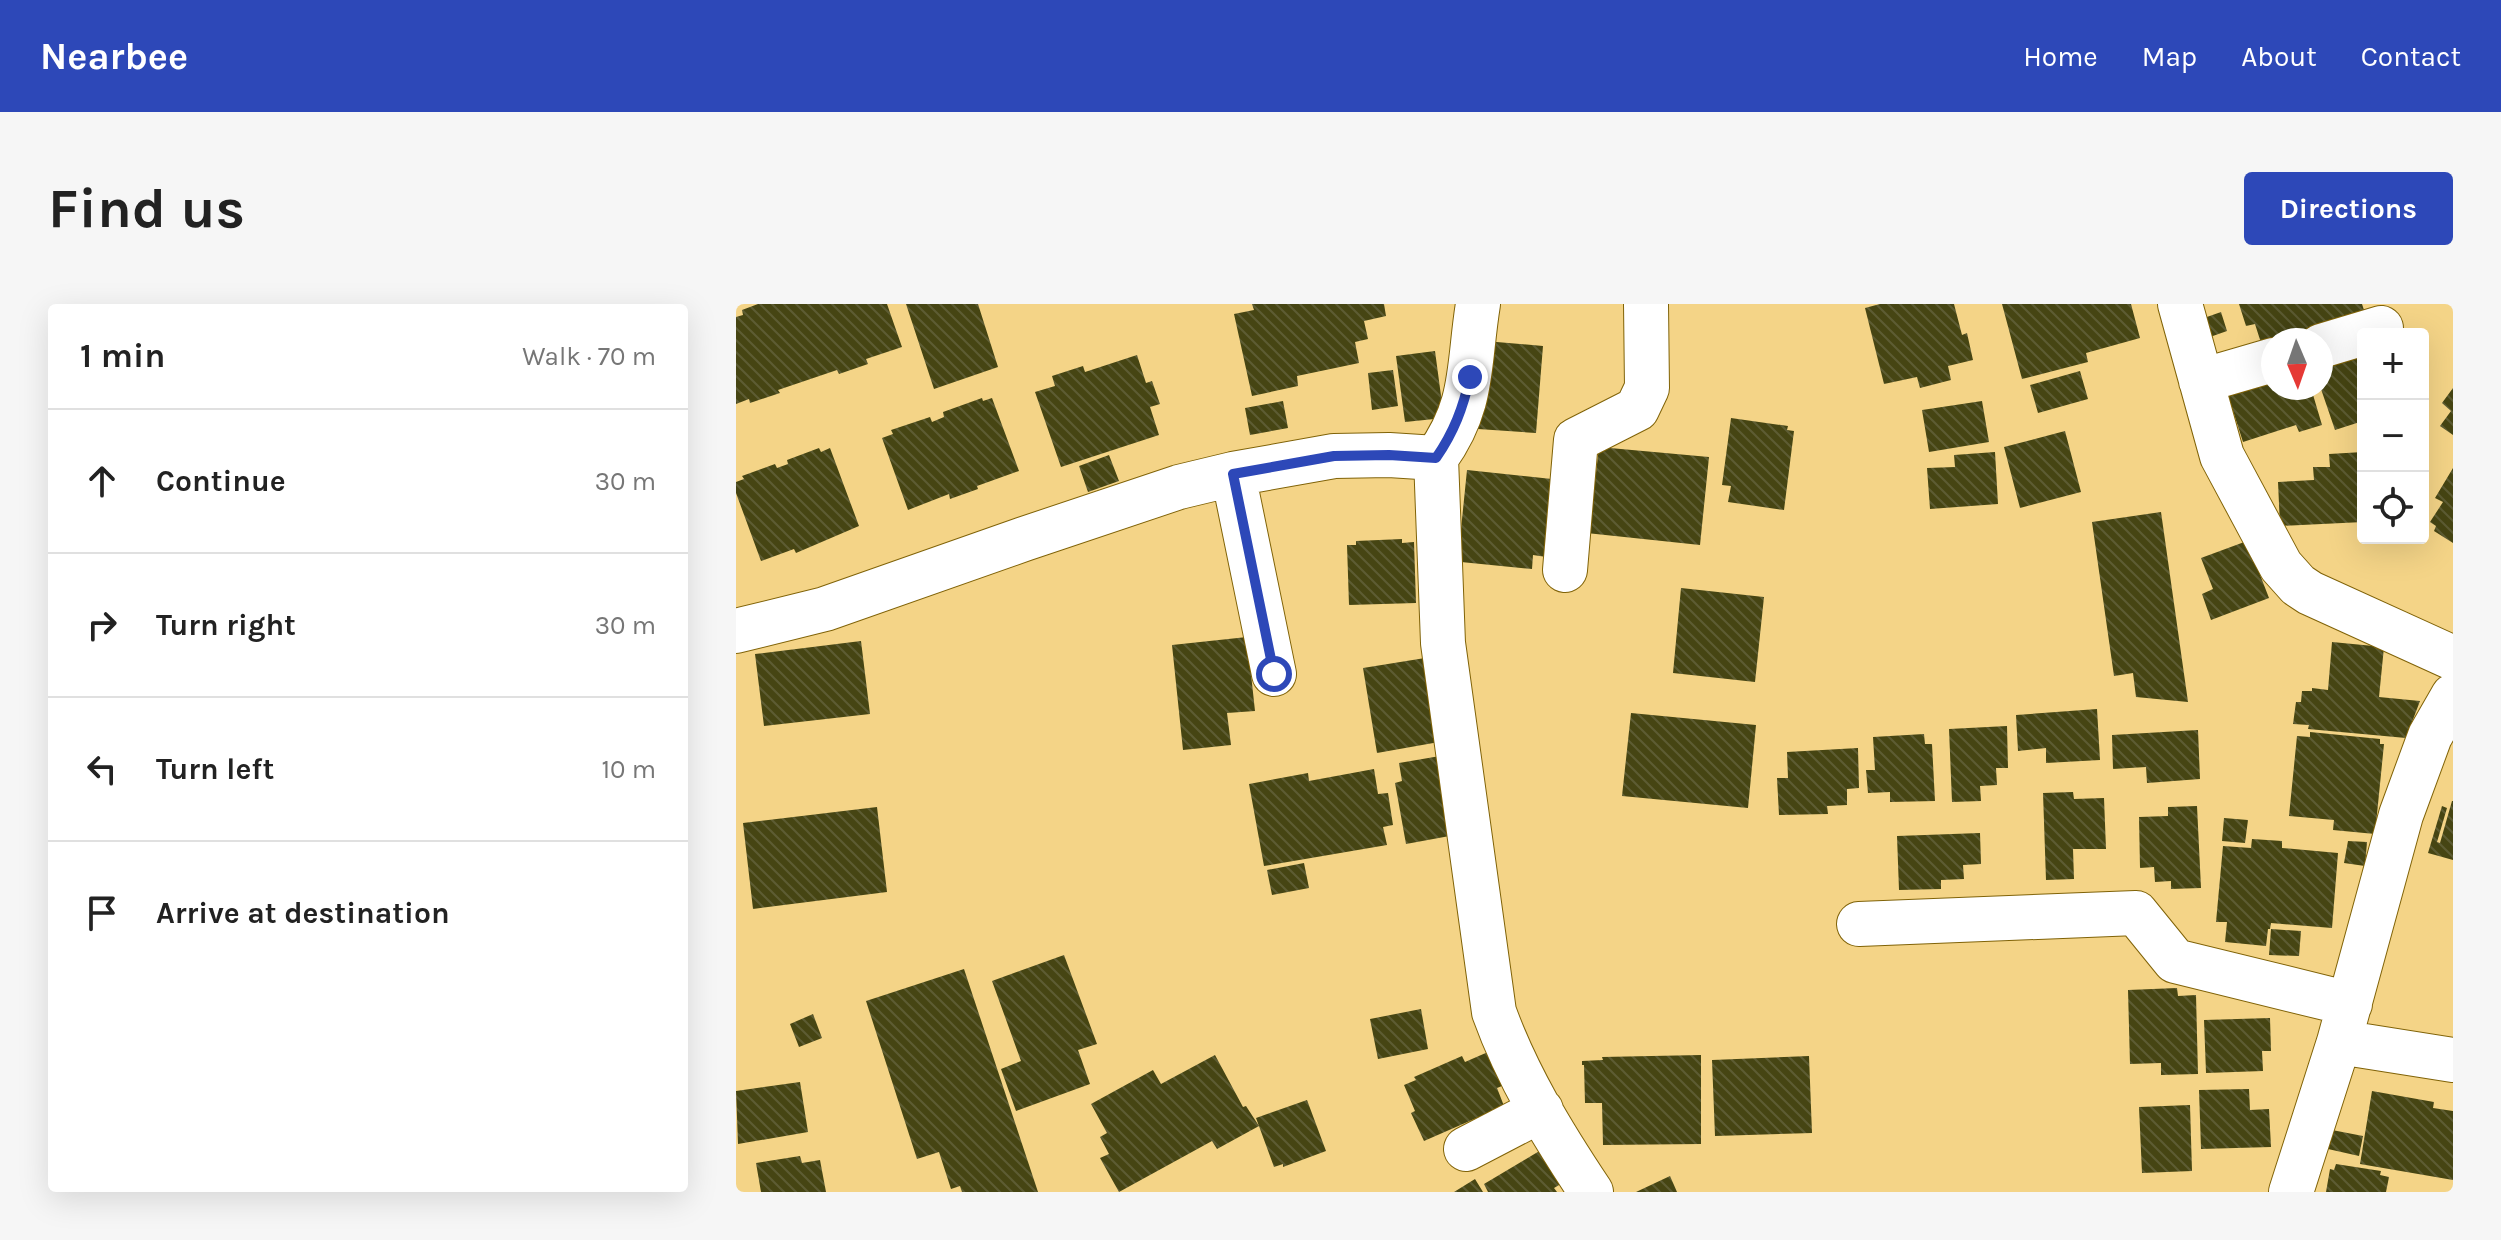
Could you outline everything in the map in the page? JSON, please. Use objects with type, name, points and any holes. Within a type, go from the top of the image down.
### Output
[{"type":"street","points":[[1478,304],[1470,377],[1461,414],[1436,458],[1443,643],[1494,1012],[1506,1045],[1541,1110],[1591,1192]]},
{"type":"street","points":[[1565,570],[1576,440],[1637,409],[1647,388],[1646,304]]},
{"type":"street","points":[[2180,304],[2222,456],[2281,566],[2310,593],[2453,658]]},
{"type":"street","points":[[2333,342],[2357,335]]},
{"type":"street","points":[[2201,381],[2261,364]]},
{"type":"street","points":[[736,631],[825,609],[1179,487],[1334,456],[1436,458]]},
{"type":"street","points":[[1233,474],[1274,674]]},
{"type":"street","points":[[2291,1192],[2345,1023],[2401,815],[2430,736],[2453,696]]},
{"type":"street","points":[[1859,924],[2136,913],[2175,961],[2453,1060]]},
{"type":"street","points":[[1466,1149],[1541,1110]]},
{"type":"building","points":[[758,304],[887,304],[902,347],[866,359],[868,364],[839,374],[837,370],[778,390],[780,393],[750,403],[749,399],[736,404],[736,317],[743,315],[742,310]]},
{"type":"building","points":[[906,304],[978,304],[998,367],[934,389]]},
{"type":"building","points":[[1252,304],[1384,304],[1386,316],[1364,321],[1368,339],[1355,342],[1359,363],[1297,376],[1298,386],[1252,396],[1234,314],[1254,310]]},
{"type":"building","points":[[1880,304],[1954,304],[1962,335],[1967,333],[1973,360],[1948,366],[1951,380],[1920,388],[1917,377],[1884,384],[1865,308]]},
{"type":"building","points":[[2002,304],[2131,304],[2140,338],[2086,353],[2088,362],[2022,379]]},
{"type":"building","points":[[2239,304],[2362,304],[2366,316],[2311,328],[2261,328],[2261,343],[2255,324],[2246,326]]},
{"type":"building","points":[[2221,312],[2227,331],[2210,337],[2204,318]]},
{"type":"building","points":[[1485,341],[1543,346],[1536,433],[1478,429]]},
{"type":"building","points":[[2357,350],[2357,423],[2335,430],[2325,400],[2333,400],[2333,358]]},
{"type":"building","points":[[1435,351],[1444,418],[1405,422],[1396,356]]},
{"type":"building","points":[[1137,355],[1146,383],[1152,381],[1160,404],[1150,407],[1159,435],[1061,467],[1035,392],[1055,386],[1052,376],[1083,366],[1085,372]]},
{"type":"building","points":[[1393,370],[1398,406],[1372,410],[1368,373]]},
{"type":"building","points":[[2080,371],[2088,399],[2038,413],[2030,385]]},
{"type":"building","points":[[2261,376],[2261,400],[2315,400],[2322,425],[2299,432],[2296,425],[2243,442],[2225,386]]},
{"type":"building","points":[[2453,388],[2453,435],[2440,426],[2451,411],[2442,403]]},
{"type":"building","points":[[982,398],[983,401],[992,398],[1019,471],[950,499],[949,494],[908,510],[882,438],[893,434],[891,430],[930,417],[932,422],[944,417],[943,412]]},
{"type":"building","points":[[1283,401],[1288,428],[1250,435],[1245,408]]},
{"type":"building","points":[[1982,401],[1989,442],[1929,452],[1922,410]]},
{"type":"building","points":[[1731,418],[1788,426],[1787,430],[1794,431],[1784,510],[1728,502],[1731,486],[1722,485]]},
{"type":"building","points":[[2065,431],[2081,492],[2020,508],[2004,447]]},
{"type":"building","points":[[1599,447],[1709,457],[1700,545],[1577,532],[1582,489],[1594,490]]},
{"type":"building","points":[[819,448],[821,452],[830,448],[859,526],[796,553],[794,549],[761,561],[736,493],[736,482],[744,479],[742,476],[775,464],[777,468],[788,464],[787,460]]},
{"type":"building","points":[[1995,452],[1998,504],[1930,509],[1927,468],[1955,467],[1954,455]]},
{"type":"building","points":[[2357,452],[2357,522],[2280,526],[2278,482],[2314,480],[2313,467],[2330,467],[2329,454]]},
{"type":"building","points":[[1109,455],[1119,481],[1088,492],[1079,466]]},
{"type":"building","points":[[2453,468],[2453,543],[2434,531],[2436,526],[2430,522],[2443,502],[2435,498]]},
{"type":"building","points":[[1467,470],[1561,480],[1553,558],[1533,555],[1532,569],[1461,562],[1462,549],[1459,549]]},
{"type":"building","points":[[2161,512],[2188,702],[2136,697],[2133,673],[2114,676],[2092,522]]},
{"type":"building","points":[[1402,539],[1402,543],[1414,542],[1416,603],[1349,605],[1347,545],[1356,545],[1356,541]]},
{"type":"building","points":[[2247,541],[2269,598],[2211,620],[2202,594],[2213,589],[2201,558]]},
{"type":"building","points":[[1681,588],[1764,597],[1755,682],[1673,673]]},
{"type":"building","points":[[1247,637],[1255,711],[1227,713],[1231,745],[1183,750],[1172,645]]},
{"type":"building","points":[[861,641],[870,714],[764,726],[755,654]]},
{"type":"building","points":[[2332,642],[2384,647],[2379,697],[2420,701],[2406,738],[2308,729],[2309,725],[2293,724],[2296,702],[2301,702],[2302,691],[2312,691],[2312,688],[2328,690]]},
{"type":"building","points":[[1425,658],[1439,742],[1377,753],[1363,668]]},
{"type":"building","points":[[2097,709],[2100,760],[2046,763],[2046,748],[2018,751],[2016,715]]},
{"type":"building","points":[[1631,713],[1756,725],[1748,808],[1622,796]]},
{"type":"building","points":[[2007,726],[2008,768],[1996,768],[1997,785],[1980,786],[1981,801],[1952,802],[1949,729]]},
{"type":"building","points":[[2198,730],[2200,779],[2147,783],[2146,767],[2113,769],[2112,735]]},
{"type":"building","points":[[2310,732],[2380,739],[2380,744],[2384,744],[2375,834],[2333,830],[2334,820],[2289,816],[2297,736],[2310,737]]},
{"type":"building","points":[[1924,734],[1925,744],[1932,744],[1935,801],[1890,802],[1890,792],[1868,793],[1866,770],[1875,770],[1873,737]]},
{"type":"building","points":[[1858,748],[1859,788],[1847,789],[1847,805],[1827,806],[1828,814],[1779,815],[1777,778],[1788,778],[1787,752]]},
{"type":"building","points":[[1440,756],[1455,835],[1406,844],[1395,783],[1402,781],[1399,763]]},
{"type":"building","points":[[1374,769],[1378,794],[1388,793],[1393,825],[1383,827],[1387,845],[1264,866],[1249,784],[1308,773],[1309,781]]},
{"type":"building","points":[[2073,792],[2074,799],[2104,798],[2106,849],[2073,849],[2074,879],[2046,880],[2043,793]]},
{"type":"building","points":[[2452,801],[2453,860],[2428,853],[2442,806],[2447,808],[2437,842],[2440,843]]},
{"type":"building","points":[[2197,806],[2201,888],[2171,889],[2171,881],[2155,882],[2154,867],[2140,868],[2139,817],[2168,816],[2168,807]]},
{"type":"building","points":[[877,807],[887,892],[753,909],[743,823]]},
{"type":"building","points":[[2224,818],[2248,820],[2245,843],[2222,841]]},
{"type":"building","points":[[1980,833],[1981,864],[1963,865],[1964,879],[1941,880],[1941,889],[1899,890],[1897,836]]},
{"type":"building","points":[[2252,839],[2282,841],[2282,848],[2338,853],[2332,928],[2271,923],[2266,946],[2225,942],[2227,922],[2216,922],[2223,846],[2251,848]]},
{"type":"building","points":[[2348,841],[2367,842],[2365,866],[2344,863]]},
{"type":"building","points":[[1304,863],[1309,888],[1272,895],[1267,870]]},
{"type":"building","points":[[2271,929],[2301,931],[2299,956],[2269,955]]},
{"type":"building","points":[[1064,955],[1097,1044],[1078,1050],[1090,1084],[1016,1111],[1001,1069],[1021,1061],[992,981]]},
{"type":"building","points":[[964,969],[1038,1192],[962,1192],[960,1186],[951,1189],[939,1152],[917,1159],[866,1001]]},
{"type":"building","points":[[2177,988],[2178,996],[2196,995],[2198,1074],[2161,1075],[2161,1063],[2130,1064],[2128,990]]},
{"type":"building","points":[[1421,1009],[1428,1049],[1378,1059],[1370,1019]]},
{"type":"building","points":[[813,1014],[822,1038],[799,1047],[790,1024]]},
{"type":"building","points":[[2270,1018],[2271,1051],[2262,1051],[2263,1071],[2206,1073],[2204,1020]]},
{"type":"building","points":[[1488,1052],[1502,1086],[1497,1088],[1504,1106],[1424,1141],[1411,1113],[1415,1111],[1404,1085],[1416,1080],[1414,1077],[1462,1056],[1465,1062]]},
{"type":"building","points":[[1215,1055],[1243,1107],[1246,1106],[1259,1126],[1217,1149],[1212,1141],[1119,1192],[1100,1158],[1109,1154],[1100,1137],[1107,1133],[1091,1104],[1153,1070],[1161,1084]]},
{"type":"building","points":[[1701,1055],[1701,1144],[1603,1145],[1602,1103],[1585,1103],[1582,1061],[1603,1060],[1602,1057]]},
{"type":"building","points":[[1809,1056],[1812,1133],[1715,1136],[1712,1060]]},
{"type":"building","points":[[800,1082],[808,1132],[738,1144],[736,1091]]},
{"type":"building","points":[[2249,1089],[2250,1110],[2269,1109],[2271,1147],[2201,1149],[2199,1090]]},
{"type":"building","points":[[2372,1091],[2434,1102],[2433,1108],[2453,1111],[2453,1180],[2360,1164]]},
{"type":"building","points":[[1307,1100],[1326,1151],[1283,1167],[1283,1164],[1274,1167],[1256,1118]]},
{"type":"building","points":[[2190,1105],[2192,1171],[2142,1173],[2139,1107]]},
{"type":"building","points":[[2332,1130],[2363,1136],[2359,1156],[2328,1149]]},
{"type":"building","points":[[1546,1147],[1566,1181],[1554,1188],[1557,1192],[1488,1192],[1484,1184]]},
{"type":"building","points":[[800,1156],[802,1163],[820,1160],[826,1192],[761,1192],[756,1163]]},
{"type":"building","points":[[2336,1164],[2381,1171],[2380,1175],[2389,1177],[2386,1192],[2326,1192],[2330,1169],[2334,1170]]},
{"type":"building","points":[[1670,1176],[1677,1192],[1636,1192]]},
{"type":"building","points":[[1475,1179],[1483,1192],[1454,1192]]},
{"type":"route","points":[[1274,674],[1233,474],[1334,456],[1436,458],[1461,414],[1470,377]]}]
